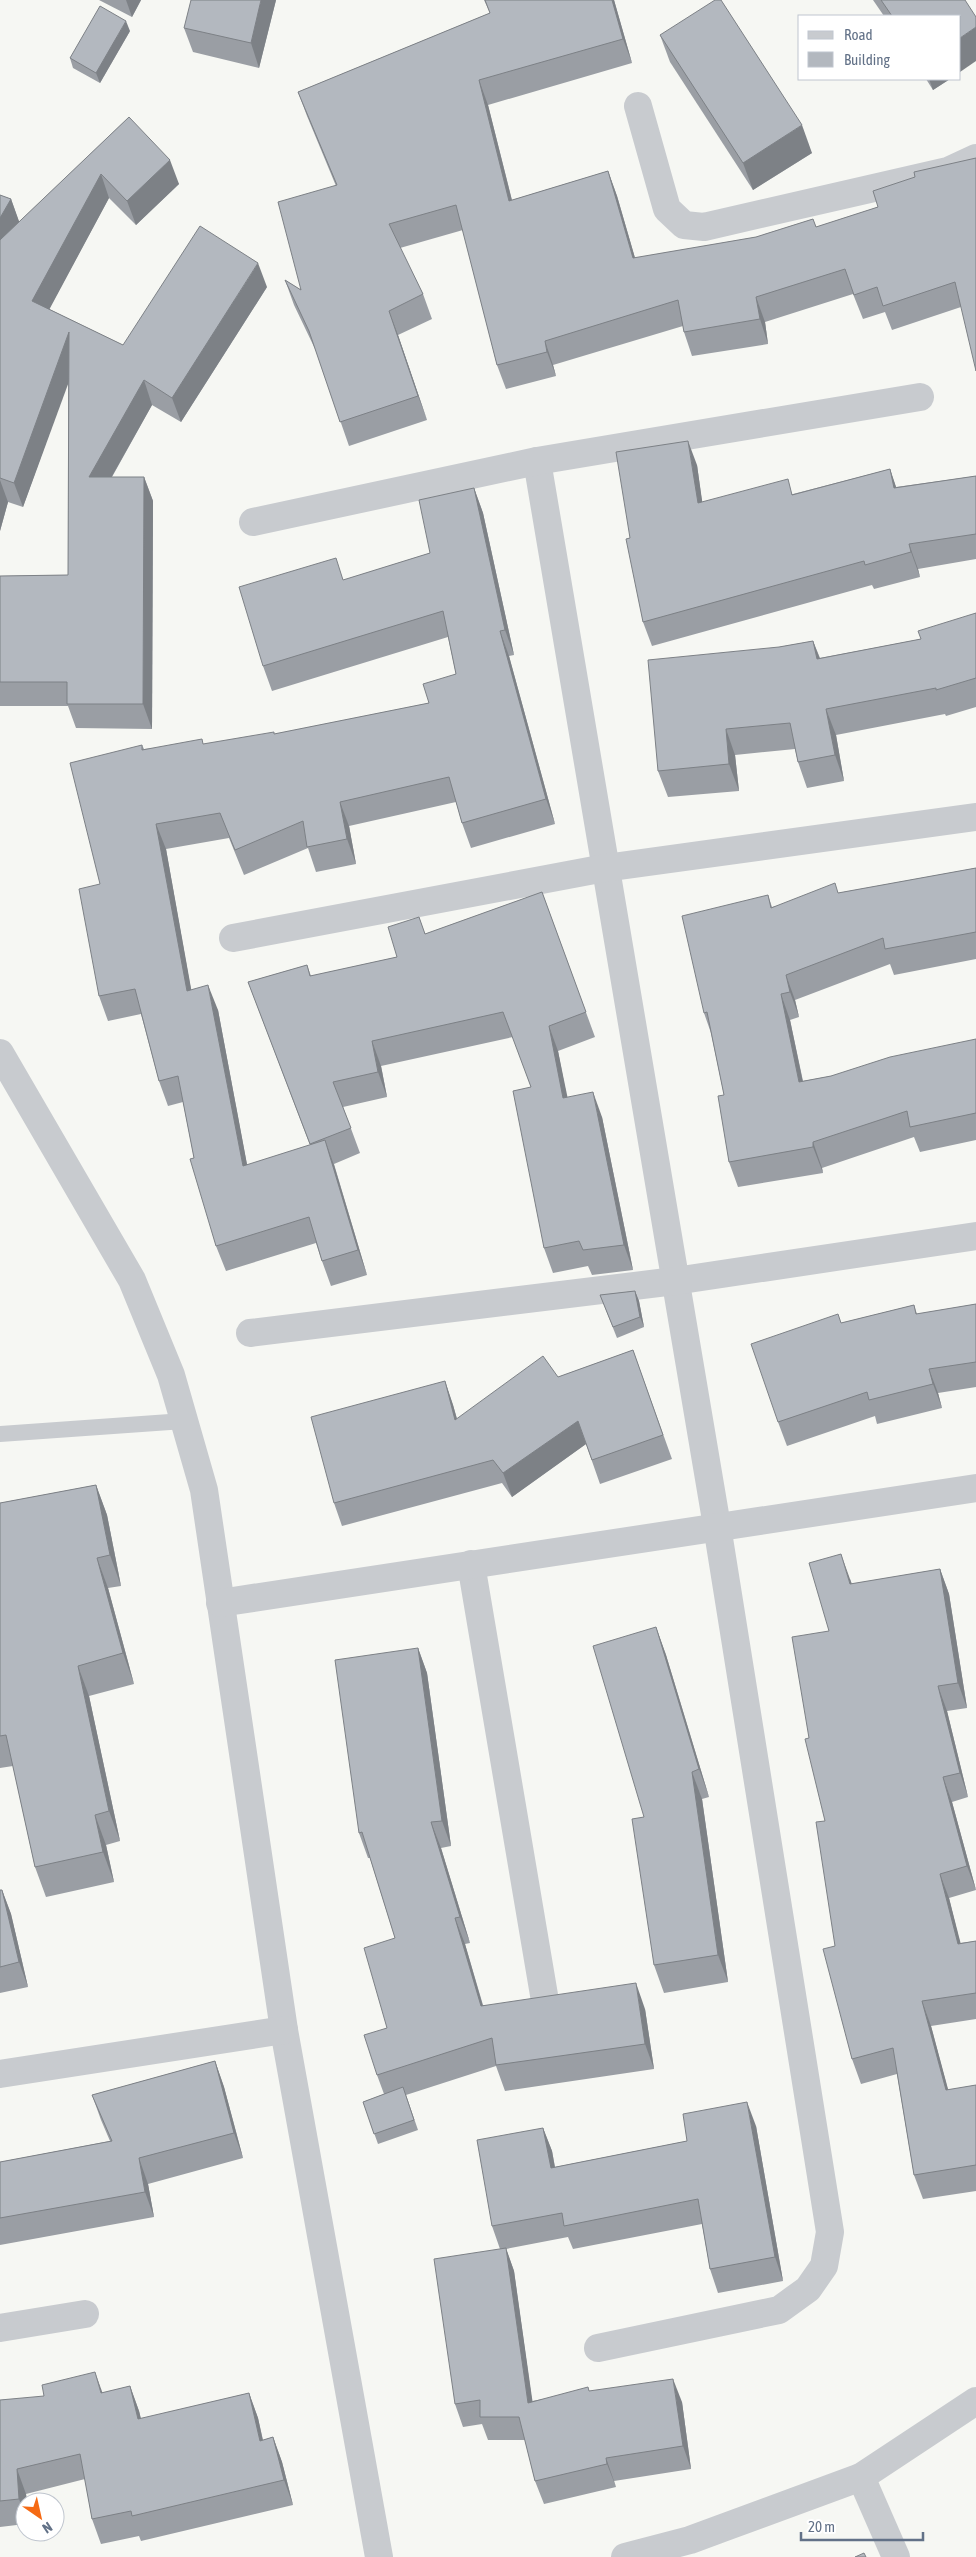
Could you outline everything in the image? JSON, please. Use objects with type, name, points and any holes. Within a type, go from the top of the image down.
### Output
[{"type":"street","points":[[638,106],[667,209],[684,224],[704,227],[948,171],[976,158]]},
{"type":"street","points":[[253,522],[537,461],[920,398]]},
{"type":"street","points":[[537,461],[717,1526],[830,2232],[824,2266],[808,2289],[778,2310],[598,2348]]},
{"type":"street","points":[[233,938],[605,868],[975,817]]},
{"type":"street","points":[[0,1053],[132,1280],[171,1375],[204,1490],[284,2030],[379,2557]]},
{"type":"street","points":[[250,1333],[675,1281],[976,1236]]},
{"type":"street","points":[[220,1603],[976,1488]]},
{"type":"street","points":[[471,1564],[544,1995]]},
{"type":"street","points":[[0,2074],[284,2030]]},
{"type":"street","points":[[0,2328],[85,2314]]},
{"type":"street","points":[[624,2557],[690,2540],[861,2477],[976,2401]]},
{"type":"street","points":[[861,2477],[896,2557]]},
{"type":"lane","points":[[0,1434],[184,1421]]},
{"type":"building","points":[[191,0],[261,0],[251,43],[184,28]]},
{"type":"building","points":[[485,0],[612,0],[623,39],[479,80],[509,201],[608,171],[633,258],[756,237],[813,219],[816,227],[878,207],[873,191],[915,177],[914,172],[976,158],[976,371],[955,282],[883,306],[877,287],[854,295],[845,269],[756,297],[760,319],[684,332],[678,300],[545,341],[547,352],[497,365],[456,205],[389,224],[423,294],[389,311],[418,396],[340,422],[309,331],[285,280],[301,290],[278,202],[337,185],[298,92],[490,13]]},
{"type":"building","points":[[715,0],[721,0],[802,125],[743,163],[660,35]]},
{"type":"building","points":[[881,0],[965,0],[976,17],[976,27],[961,37],[961,15],[891,15]]},
{"type":"building","points":[[100,6],[126,21],[96,73],[70,58]]},
{"type":"building","points":[[129,117],[170,160],[127,201],[101,174],[32,301],[123,345],[200,226],[258,263],[172,398],[144,380],[89,477],[144,477],[143,704],[67,704],[67,682],[0,682],[0,576],[68,575],[69,332],[14,483],[0,478],[0,240]]},
{"type":"building","points":[[0,195],[11,199],[0,218]]},
{"type":"building","points":[[688,441],[698,503],[788,479],[792,495],[890,469],[894,488],[976,476],[976,534],[909,544],[911,552],[865,565],[864,561],[643,622],[626,539],[630,538],[616,452]]},
{"type":"building","points":[[474,488],[505,630],[500,631],[546,799],[462,823],[449,777],[340,802],[347,839],[307,847],[303,821],[235,850],[220,813],[156,824],[187,991],[208,985],[243,1166],[325,1140],[358,1250],[322,1261],[309,1217],[216,1246],[190,1159],[194,1158],[178,1076],[159,1081],[135,989],[99,996],[79,889],[100,884],[70,763],[142,745],[142,750],[202,739],[203,744],[274,732],[274,734],[429,703],[423,684],[456,674],[443,611],[263,666],[239,587],[336,558],[343,580],[430,553],[419,500]]},
{"type":"building","points":[[976,613],[976,678],[936,690],[936,688],[826,709],[835,755],[798,762],[790,723],[726,729],[729,764],[658,771],[648,660],[779,647],[813,641],[817,659],[921,639],[918,631]]},
{"type":"building","points":[[976,868],[976,932],[885,949],[883,938],[786,975],[790,992],[781,994],[799,1082],[831,1076],[890,1057],[976,1039],[976,1113],[910,1127],[907,1111],[813,1142],[813,1147],[729,1162],[718,1096],[724,1095],[707,1012],[704,1013],[682,916],[768,895],[771,908],[835,883],[838,893]]},
{"type":"building","points":[[542,892],[586,1012],[549,1026],[563,1098],[593,1092],[624,1245],[583,1250],[579,1241],[544,1248],[513,1091],[531,1087],[503,1012],[372,1041],[378,1072],[333,1082],[351,1128],[310,1144],[248,982],[307,965],[310,976],[397,957],[388,927],[419,917],[425,934]]},
{"type":"building","points":[[635,1291],[640,1317],[613,1327],[600,1295]]},
{"type":"building","points":[[976,1304],[976,1362],[929,1369],[933,1384],[869,1400],[867,1392],[778,1422],[751,1344],[838,1314],[841,1323],[914,1305],[916,1314]]},
{"type":"building","points":[[633,1350],[663,1435],[592,1460],[578,1421],[503,1473],[493,1460],[334,1503],[311,1417],[445,1381],[455,1420],[543,1356],[558,1377]]},
{"type":"building","points":[[96,1485],[110,1555],[97,1558],[123,1653],[78,1666],[109,1811],[95,1815],[103,1852],[35,1867],[6,1735],[0,1736],[0,1503]]},
{"type":"building","points":[[841,1554],[850,1584],[940,1569],[958,1683],[938,1686],[960,1773],[943,1777],[967,1866],[940,1874],[958,1944],[976,1941],[976,1993],[922,2001],[946,2090],[976,2085],[976,2165],[914,2175],[893,2048],[852,2059],[823,1949],[835,1946],[816,1822],[825,1821],[805,1739],[809,1738],[792,1637],[829,1631],[809,1563]]},
{"type":"building","points":[[656,1627],[699,1769],[692,1772],[718,1955],[654,1965],[632,1819],[644,1817],[593,1646]]},
{"type":"building","points":[[418,1648],[442,1821],[431,1822],[460,1917],[455,1918],[481,2006],[636,1983],[645,2044],[496,2065],[492,2038],[377,2075],[364,2035],[387,2028],[364,1948],[395,1938],[362,1832],[359,1833],[335,1660]]},
{"type":"building","points":[[0,1890],[2,1890],[19,1962],[0,1967]]},
{"type":"building","points":[[215,2061],[234,2133],[139,2158],[145,2192],[0,2218],[0,2162],[112,2141],[92,2095]]},
{"type":"building","points":[[403,2087],[414,2120],[374,2134],[363,2102]]},
{"type":"building","points":[[747,2102],[775,2257],[710,2269],[698,2199],[564,2226],[562,2213],[492,2226],[477,2140],[543,2128],[551,2168],[687,2141],[683,2114]]},
{"type":"building","points":[[506,2248],[528,2403],[588,2387],[589,2391],[673,2379],[683,2446],[606,2458],[607,2464],[535,2481],[519,2417],[480,2417],[480,2400],[455,2404],[434,2259]]},
{"type":"building","points":[[95,2372],[101,2393],[130,2386],[138,2419],[249,2393],[260,2441],[273,2437],[284,2480],[132,2516],[131,2511],[92,2519],[80,2454],[17,2469],[19,2492],[15,2492],[15,2499],[0,2501],[0,2400],[44,2396],[42,2385]]},
{"type":"building","points":[[864,2553],[866,2557],[855,2557]]}]
